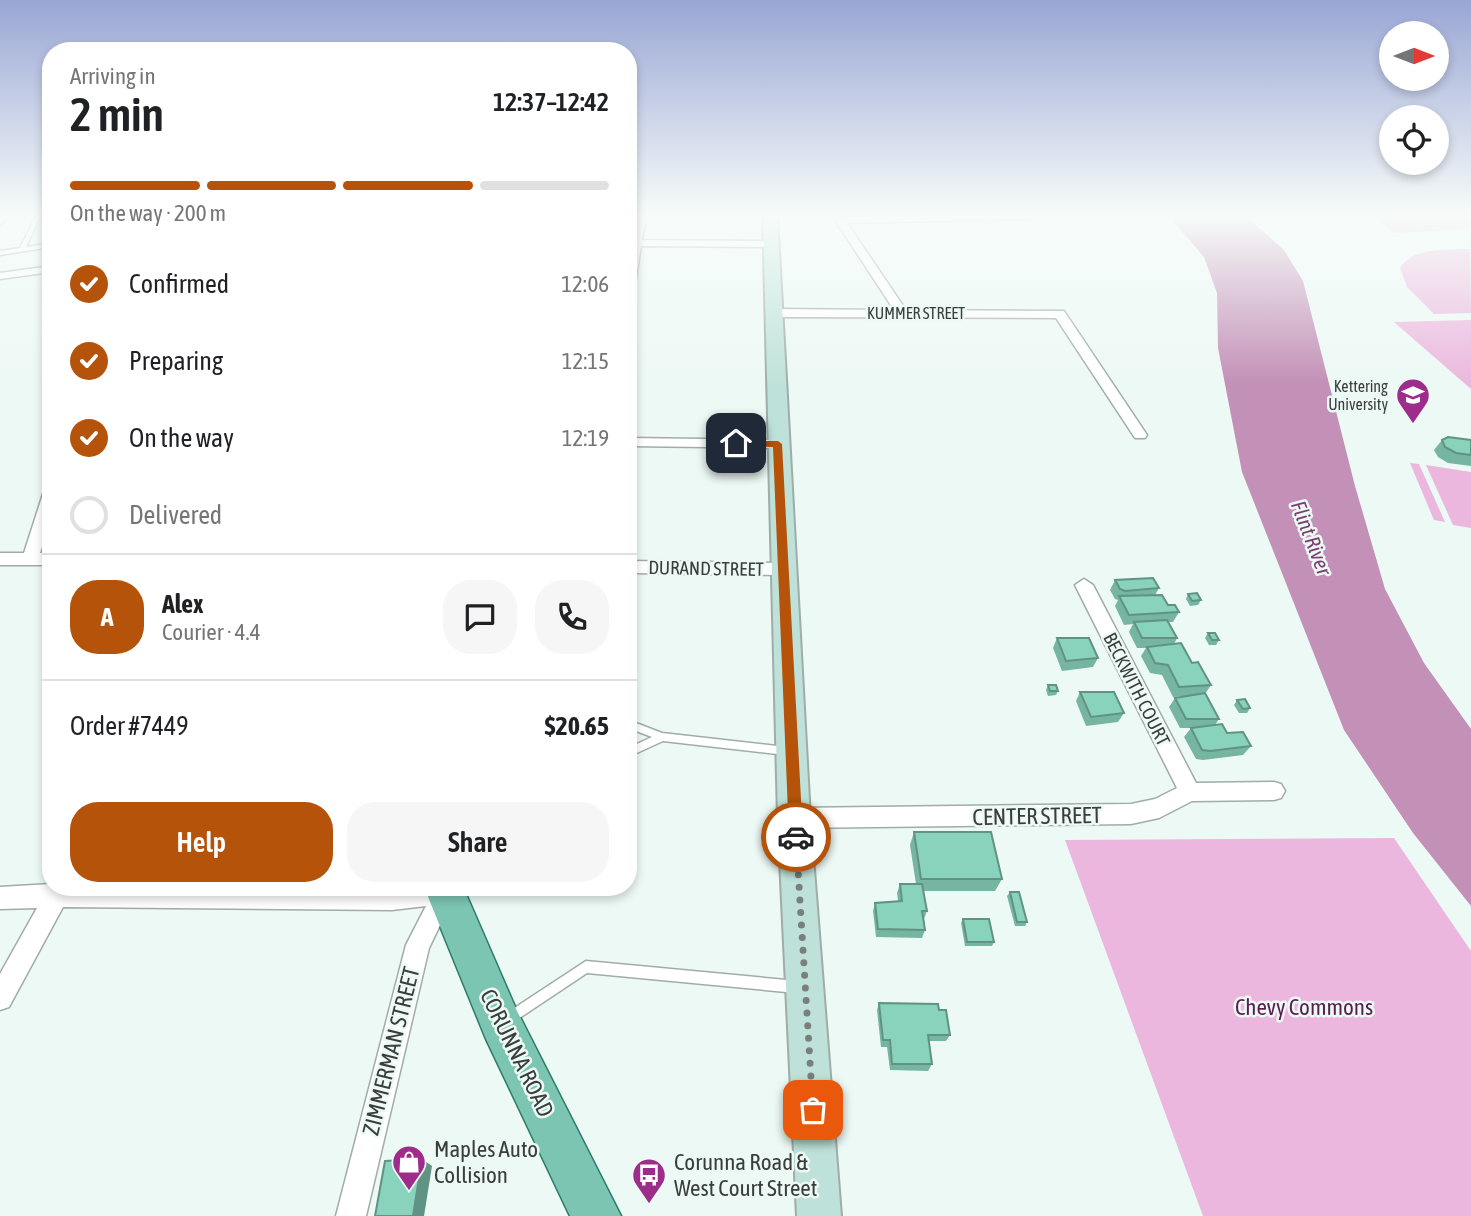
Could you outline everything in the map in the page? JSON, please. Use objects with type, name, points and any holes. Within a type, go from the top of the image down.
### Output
[{"type":"main road","name":"CORUNNA ROAD","points":[[447,896],[501,1024],[596,1216]]},
{"type":"street","points":[[0,276],[38,271]]},
{"type":"street","points":[[771,271],[794,818],[819,1216]]},
{"type":"street","points":[[874,271],[902,313]]},
{"type":"street","name":"KUMMER STREET","points":[[773,313],[1060,314],[1140,435]]},
{"type":"street","points":[[637,442],[778,444]]},
{"type":"street","points":[[30,559],[42,522]]},
{"type":"street","points":[[0,559],[42,559]]},
{"type":"street","name":"DURAND STREET","points":[[637,568],[785,569]]},
{"type":"street","name":"BECKWITH COURT","points":[[1084,585],[1190,792]]},
{"type":"street","name":"CENTER STREET","points":[[794,818],[1131,814],[1159,808],[1190,792],[1274,791]]},
{"type":"street","points":[[0,898],[42,893]]},
{"type":"street","points":[[0,998],[56,896]]},
{"type":"street","points":[[267,896],[392,899],[409,896]]},
{"type":"street","name":"ZIMMERMAN STREET","points":[[351,1216],[418,945],[441,896]]},
{"type":"lane","points":[[637,727],[662,737],[792,751]]},
{"type":"lane","points":[[637,749],[662,737]]},
{"type":"lane","points":[[501,1024],[586,967],[805,988]]},
{"type":"green space","points":[[1401,271],[1470,271],[1471,313],[1434,314],[1407,287]]},
{"type":"green space","points":[[1471,320],[1471,389],[1394,322]]},
{"type":"green space","points":[[1410,463],[1419,464],[1445,522],[1434,520]]},
{"type":"green space","points":[[1426,465],[1471,472],[1471,528],[1453,525]]},
{"type":"green space","name":"Chevy Commons","points":[[1394,838],[1471,951],[1471,1216],[1203,1216],[1065,840]]},
{"type":"water","name":"Flint River","points":[[1209,271],[1297,271],[1303,281],[1355,486],[1385,589],[1424,663],[1471,729],[1471,906],[1413,833],[1344,730],[1242,472],[1218,348],[1217,293]]},
{"type":"building","points":[[1368,383],[1374,387],[1366,388],[1360,384]]},
{"type":"building","points":[[1448,437],[1471,440],[1471,455],[1456,453],[1445,447],[1442,440]]},
{"type":"building","points":[[1153,578],[1159,588],[1125,591],[1120,589],[1115,580]]},
{"type":"building","points":[[1197,593],[1201,600],[1192,601],[1188,594]]},
{"type":"building","points":[[1162,595],[1168,605],[1175,605],[1179,612],[1129,615],[1119,596]]},
{"type":"building","points":[[1167,620],[1177,638],[1142,638],[1134,622]]},
{"type":"building","points":[[1208,633],[1215,633],[1219,640],[1212,640]]},
{"type":"building","points":[[1057,638],[1089,638],[1098,658],[1066,661]]},
{"type":"building","points":[[1181,643],[1192,663],[1198,662],[1211,685],[1179,687],[1168,665],[1155,663],[1147,647]]},
{"type":"building","points":[[1048,685],[1056,685],[1058,691],[1050,691]]},
{"type":"building","points":[[1080,692],[1114,692],[1124,713],[1091,717]]},
{"type":"building","points":[[1205,693],[1219,719],[1186,719],[1175,698]]},
{"type":"building","points":[[1245,699],[1250,708],[1243,709],[1237,700]]},
{"type":"building","points":[[1222,724],[1227,733],[1243,732],[1251,746],[1202,750],[1191,728]]},
{"type":"building","points":[[914,832],[991,832],[1002,879],[921,879]]},
{"type":"building","points":[[900,884],[922,884],[927,911],[922,911],[925,930],[878,929],[875,903],[902,901]]},
{"type":"building","points":[[1010,892],[1019,892],[1027,922],[1017,922]]},
{"type":"building","points":[[963,919],[989,919],[994,942],[967,942]]},
{"type":"building","points":[[879,1003],[938,1004],[939,1010],[946,1010],[950,1035],[928,1035],[932,1064],[892,1064],[890,1040],[883,1040]]},
{"type":"building","points":[[422,1159],[413,1216],[375,1216],[385,1161]]},
{"type":"way so far","points":[[796,837],[813,1110]]},
{"type":"place","name":"Kettering University","points":[[1413,425]]},
{"type":"place","name":"Maples Auto Collision","points":[[409,1192]]},
{"type":"place","name":"Corunna Road & West Court Street","points":[[649,1205]]},
{"type":"route","points":[[736,443],[778,444],[796,837]]}]
